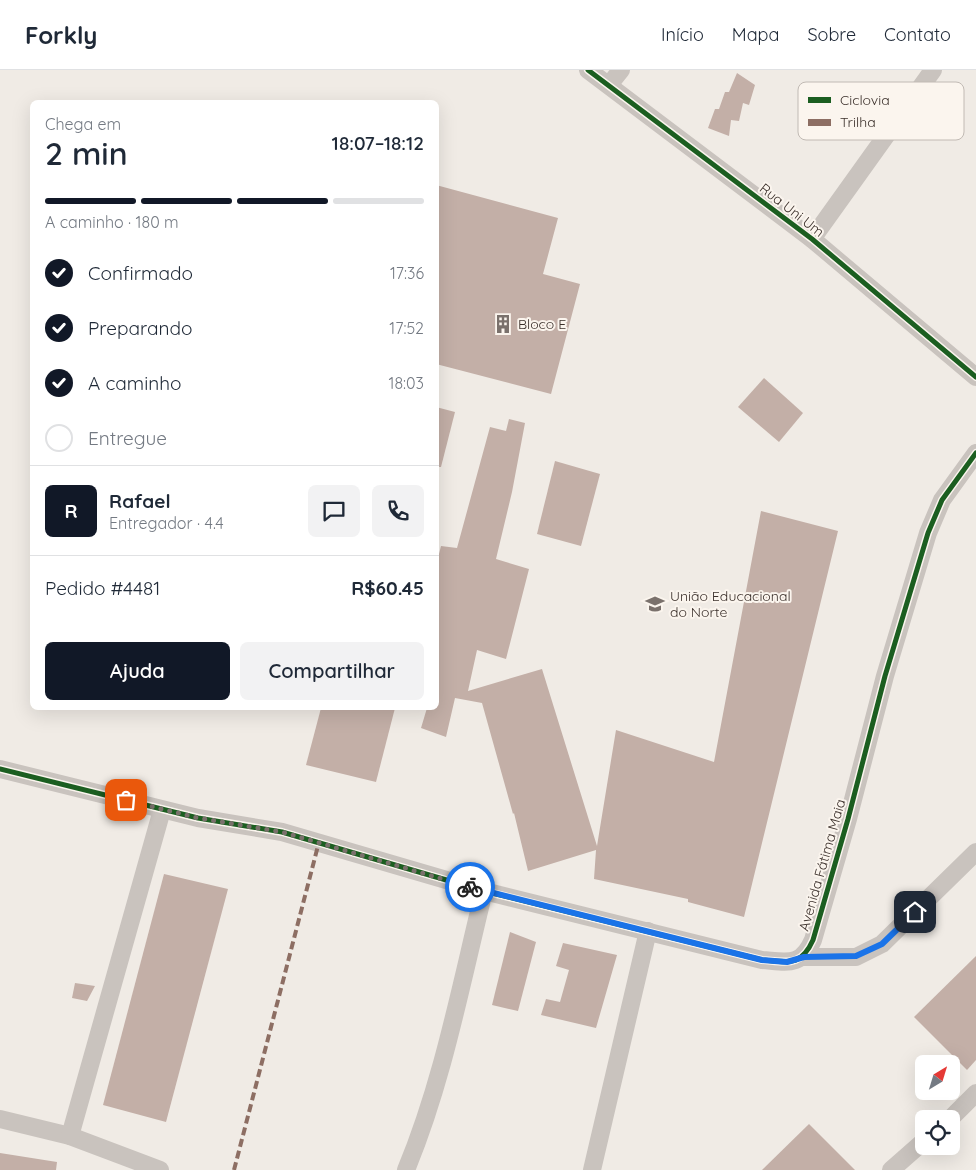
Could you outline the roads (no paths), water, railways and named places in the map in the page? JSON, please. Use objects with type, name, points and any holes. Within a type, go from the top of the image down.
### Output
[{"type":"street","name":"Rua Uni Um","points":[[588,70],[812,239],[976,377]]},
{"type":"street","points":[[609,85],[620,70]]},
{"type":"street","points":[[924,82],[933,70]]},
{"type":"street","points":[[812,239],[883,140]]},
{"type":"street","name":"Avenida Fátima Maia","points":[[804,957],[816,931],[848,819],[885,676],[928,533],[942,500],[976,453]]},
{"type":"street","points":[[0,769],[162,810],[282,832],[484,891],[762,960],[787,962],[804,957],[856,956],[882,944],[976,852]]},
{"type":"street","points":[[70,1136],[162,810]]},
{"type":"street","points":[[406,1170],[415,1149],[440,1066],[484,891]]},
{"type":"street","points":[[592,1170],[648,931]]},
{"type":"street","points":[[959,1110],[976,1093]]},
{"type":"street","points":[[0,1119],[70,1136],[160,1170]]},
{"type":"street","points":[[891,1170],[915,1149]]},
{"type":"place","name":"Bloco E","points":[[503,324]]},
{"type":"place","name":"União Educacional do Norte","points":[[655,604]]}]
